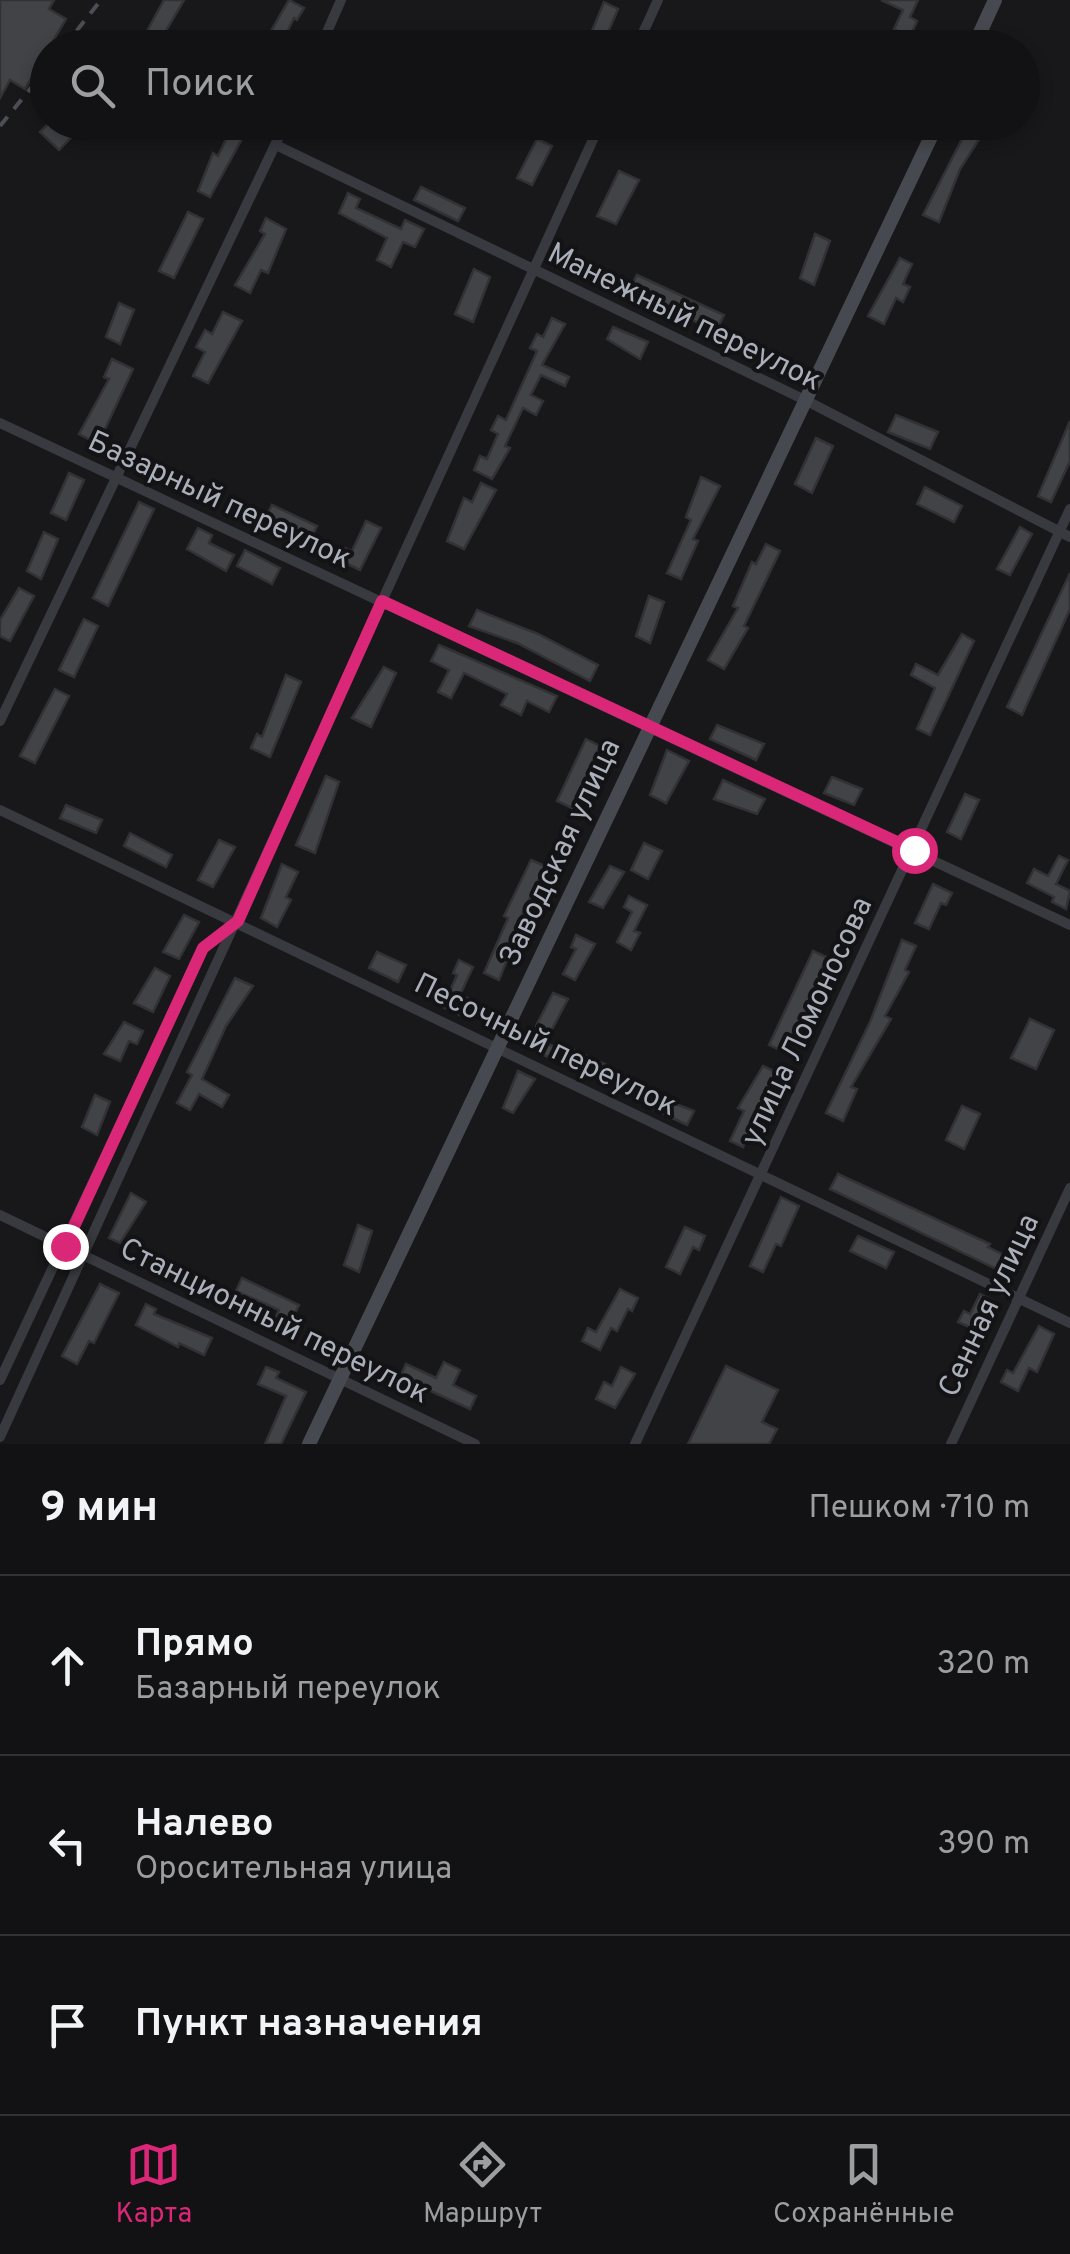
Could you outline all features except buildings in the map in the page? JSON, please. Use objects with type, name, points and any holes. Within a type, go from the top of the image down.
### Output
[{"type":"main road","points":[[981,30],[995,0]]},
{"type":"main road","name":"Заводская улица","points":[[309,1444],[930,140]]},
{"type":"street","points":[[328,30],[341,0]]},
{"type":"street","points":[[644,30],[658,0]]},
{"type":"street","points":[[0,721],[278,140]]},
{"type":"street","points":[[0,1437],[86,1257],[593,140]]},
{"type":"street","name":"Манежный переулок","points":[[276,145],[807,401],[1065,534]]},
{"type":"street","name":"Базарный переулок","points":[[0,423],[1070,925]]},
{"type":"street","name":"улица Ломоносова","points":[[635,1444],[1065,534],[1070,510]]},
{"type":"street","name":"Песочный переулок","points":[[0,810],[1070,1323]]},
{"type":"street","points":[[0,1380],[203,948],[238,921]]},
{"type":"street","name":"Сенная улица","points":[[951,1444],[1070,1188]]},
{"type":"street","name":"Станционный переулок","points":[[0,1215],[475,1444]]},
{"type":"railway","points":[[77,30],[101,0]]},
{"type":"railway","points":[[0,126],[30,89]]},
{"type":"route","points":[[65,1246],[203,948],[238,921],[382,601],[914,850]]}]
